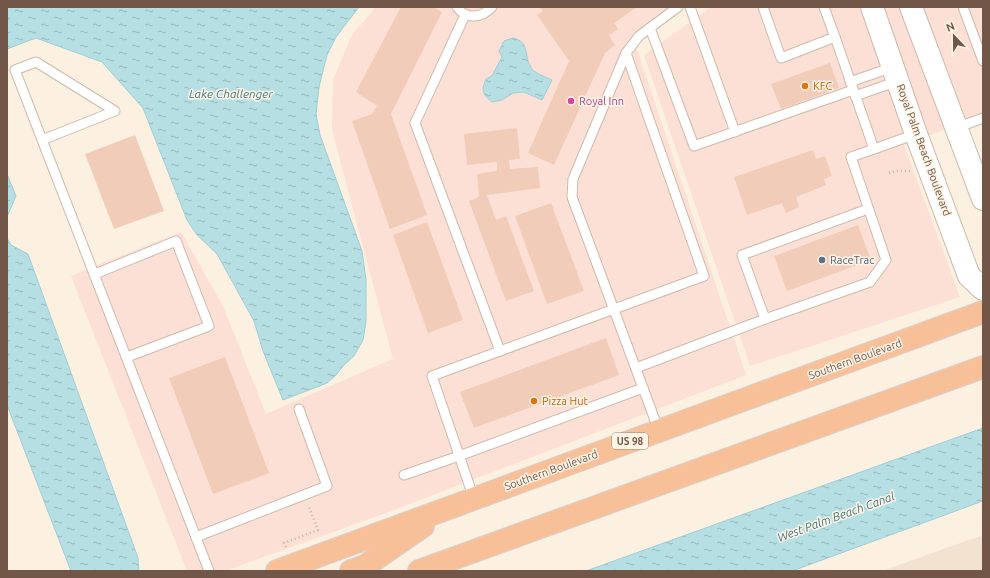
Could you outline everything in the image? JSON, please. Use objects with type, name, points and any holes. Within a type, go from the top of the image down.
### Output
[{"type":"highway","name":"Southern Boulevard","points":[[277,571],[983,312]]},
{"type":"highway","points":[[419,571],[983,367]]},
{"type":"highway","points":[[351,571],[365,566],[450,508]]},
{"type":"street","name":"Royal Palm Beach Boulevard","points":[[872,7],[916,134],[969,276],[983,288]]},
{"type":"street","points":[[911,7],[983,199]]},
{"type":"lane","points":[[457,7],[465,15],[472,17],[486,13],[492,7]]},
{"type":"lane","points":[[659,431],[572,197],[573,179],[626,53],[639,36],[678,7]]},
{"type":"lane","points":[[690,7],[735,132]]},
{"type":"lane","points":[[763,7],[781,58],[836,37]]},
{"type":"lane","points":[[824,7],[836,37],[874,149]]},
{"type":"lane","points":[[963,7],[983,61]]},
{"type":"lane","points":[[465,15],[415,123],[500,351]]},
{"type":"lane","points":[[650,28],[694,146],[896,74]]},
{"type":"lane","points":[[474,499],[432,376],[704,276],[626,53]]},
{"type":"lane","points":[[42,140],[115,111],[36,62],[15,70],[42,140],[94,274],[127,358],[209,571]]},
{"type":"lane","points":[[853,89],[896,74]]},
{"type":"lane","points":[[956,128],[983,118]]},
{"type":"lane","points":[[636,368],[765,319],[870,282],[886,260],[851,157],[916,134]]},
{"type":"lane","points":[[765,319],[742,255],[868,210]]},
{"type":"lane","points":[[94,274],[176,241],[209,326],[127,358]]},
{"type":"lane","points":[[404,475],[643,388]]},
{"type":"lane","points":[[196,537],[327,486],[299,409]]},
{"type":"path","points":[[889,173],[897,171],[914,171]]},
{"type":"path","points":[[286,547],[284,542],[318,530],[309,507]]},
{"type":"shaded area","points":[[376,7],[672,7],[633,37],[746,375],[386,513],[225,571],[187,571],[71,276],[181,232],[223,306],[266,414],[393,359],[332,130],[333,80],[352,35]]},
{"type":"shaded area","points":[[711,7],[983,7],[983,115],[904,145],[960,297],[750,366],[644,55]]},
{"type":"shaded area","points":[[983,535],[983,571],[882,571]]},
{"type":"water","name":"Lake Challenger","points":[[7,7],[359,7],[336,37],[327,55],[319,87],[316,114],[320,135],[362,251],[366,280],[366,322],[363,340],[354,356],[327,383],[283,400],[263,351],[254,321],[217,254],[197,235],[187,220],[143,108],[102,62],[36,38],[7,49]]},
{"type":"water","points":[[513,38],[519,40],[525,46],[529,64],[532,69],[552,80],[542,100],[524,92],[513,93],[502,100],[492,102],[483,92],[486,79],[492,76],[502,57],[499,51],[504,41]]},
{"type":"water","points":[[7,174],[16,196],[7,217]]},
{"type":"water","points":[[7,238],[11,245],[28,254],[138,558],[139,571],[71,571],[7,405]]},
{"type":"water","name":"West Palm Beach Canal","points":[[983,428],[983,501],[792,571],[586,571]]},
{"type":"building","points":[[401,7],[433,7],[442,12],[391,114],[427,215],[390,229],[352,121],[372,114],[377,106],[356,92]]},
{"type":"building","points":[[540,7],[637,7],[614,23],[618,29],[609,35],[615,45],[605,53],[554,165],[528,153],[569,61],[537,15],[543,11]]},
{"type":"building","name":"KFC","points":[[830,63],[839,88],[781,109],[771,84]]},
{"type":"building","points":[[517,128],[520,159],[509,160],[510,169],[538,167],[540,188],[487,195],[496,220],[506,216],[534,291],[506,301],[469,201],[479,197],[477,174],[497,171],[497,162],[467,165],[464,134]]},
{"type":"building","points":[[135,135],[164,211],[114,229],[85,154]]},
{"type":"building","points":[[813,150],[816,159],[825,156],[832,176],[824,179],[826,185],[796,197],[799,207],[786,213],[782,203],[747,215],[734,177]]},
{"type":"building","points":[[551,203],[584,291],[547,304],[515,216]]},
{"type":"building","points":[[427,222],[463,320],[428,333],[393,235]]},
{"type":"building","points":[[858,225],[871,260],[787,291],[774,256]]},
{"type":"building","points":[[606,338],[619,375],[474,428],[460,392]]},
{"type":"building","points":[[225,357],[269,473],[213,494],[169,378]]},
{"type":"place","name":"KFC","points":[[805,86]]},
{"type":"place","name":"Royal Inn","points":[[571,101]]},
{"type":"place","name":"RaceTrac","points":[[822,260]]},
{"type":"place","name":"Pizza Hut","points":[[534,401]]}]
